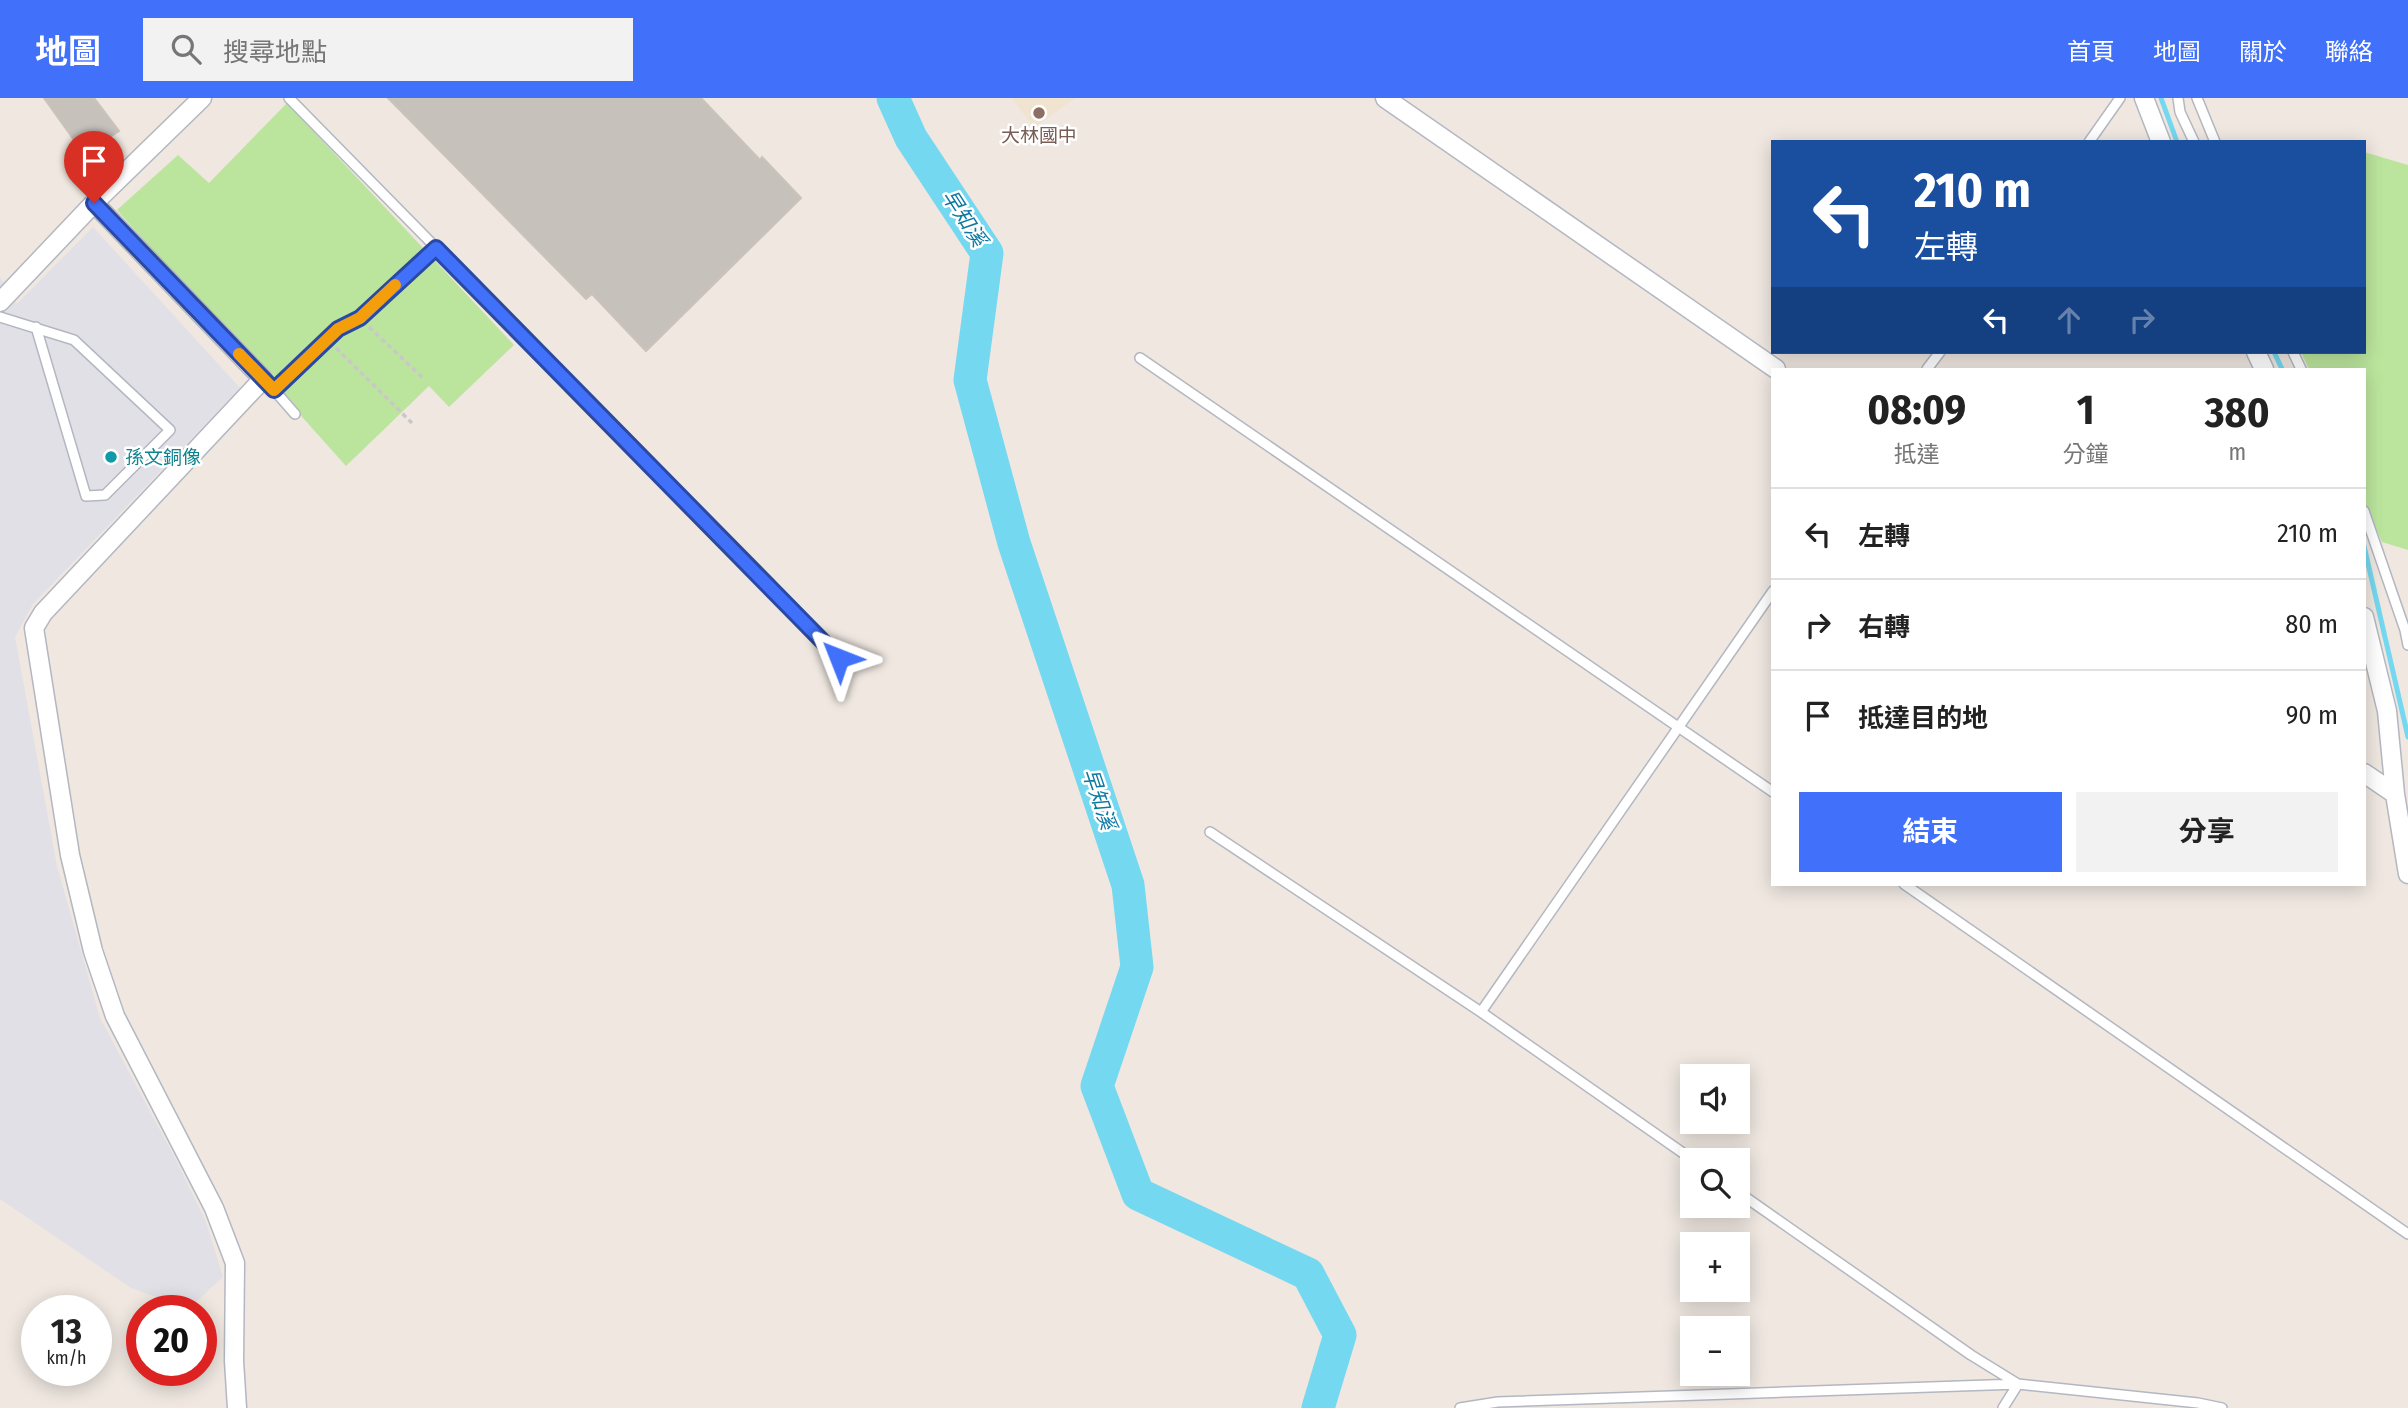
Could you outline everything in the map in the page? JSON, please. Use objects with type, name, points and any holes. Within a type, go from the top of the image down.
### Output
[{"type":"street","points":[[0,302],[94,203],[202,98]]},
{"type":"street","points":[[1385,98],[1775,368]]},
{"type":"street","points":[[2144,98],[2160,140]]},
{"type":"street","points":[[94,203],[269,384],[43,613],[34,628],[70,855],[93,951],[115,1016],[214,1208],[236,1263],[233,1361],[237,1408]]},
{"type":"street","points":[[2366,625],[2387,711],[2400,793],[2408,874]]},
{"type":"street","points":[[2366,774],[2400,793]]},
{"type":"lane","points":[[289,98],[839,658]]},
{"type":"lane","points":[[2090,140],[2120,98]]},
{"type":"lane","points":[[2178,98],[2180,112],[2193,140]]},
{"type":"lane","points":[[2197,98],[2214,140]]},
{"type":"lane","points":[[295,414],[269,384],[338,329],[360,318],[436,248]]},
{"type":"lane","points":[[0,317],[36,327],[74,340],[170,430],[105,495],[86,496],[36,327]]},
{"type":"lane","points":[[1928,368],[1938,354]]},
{"type":"lane","points":[[1140,358],[1771,791]]},
{"type":"lane","points":[[2366,517],[2408,645]]},
{"type":"lane","points":[[1481,1012],[1771,594]]},
{"type":"lane","points":[[1210,832],[1481,1012],[1680,1151]]},
{"type":"lane","points":[[1907,886],[2408,1234]]},
{"type":"lane","points":[[1750,1200],[1971,1355],[2018,1384]]},
{"type":"lane","points":[[2003,1408],[2018,1384]]},
{"type":"lane","points":[[1460,1408],[1498,1402],[2018,1384],[2199,1403],[2222,1408]]},
{"type":"path","points":[[360,318],[423,378]]},
{"type":"path","points":[[327,340],[412,423]]},
{"type":"shaded area","name":"大林國中","points":[[1012,98],[1075,98],[1034,128]]},
{"type":"shaded area","points":[[93,227],[240,388],[33,604],[15,637],[57,866],[100,1018],[206,1222],[223,1277],[203,1295],[150,1295],[131,1288],[0,1199],[0,277],[17,304]]},
{"type":"green space","points":[[287,103],[514,345],[449,407],[429,386],[346,466],[117,210],[178,155],[209,183]]},
{"type":"green space","points":[[2366,153],[2408,165],[2408,550],[2382,542],[2366,506],[2366,368],[2309,368],[2302,354],[2366,354]]},
{"type":"building","points":[[44,98],[94,98],[119,131],[84,154]]},
{"type":"building","points":[[388,98],[701,98],[760,160],[762,157],[801,198],[646,351],[592,294],[586,299]]},
{"type":"waterway","name":"早知溪","points":[[893,98],[911,138],[987,253],[970,380],[1014,543],[1128,885],[1137,967],[1097,1086],[1138,1194],[1308,1274],[1340,1335],[1318,1408]]},
{"type":"waterway","points":[[2161,98],[2176,140]]},
{"type":"waterway","points":[[2275,354],[2282,368]]},
{"type":"waterway","points":[[2366,555],[2408,737]]},
{"type":"slow traffic","points":[[239,354],[274,390],[338,329],[360,318],[395,285]]},
{"type":"place","name":"大林國中","points":[[1039,113]]},
{"type":"place","name":"孫文銅像","points":[[111,457]]},
{"type":"route","points":[[94,203],[274,390],[338,329],[360,318],[436,248],[839,658]]}]
